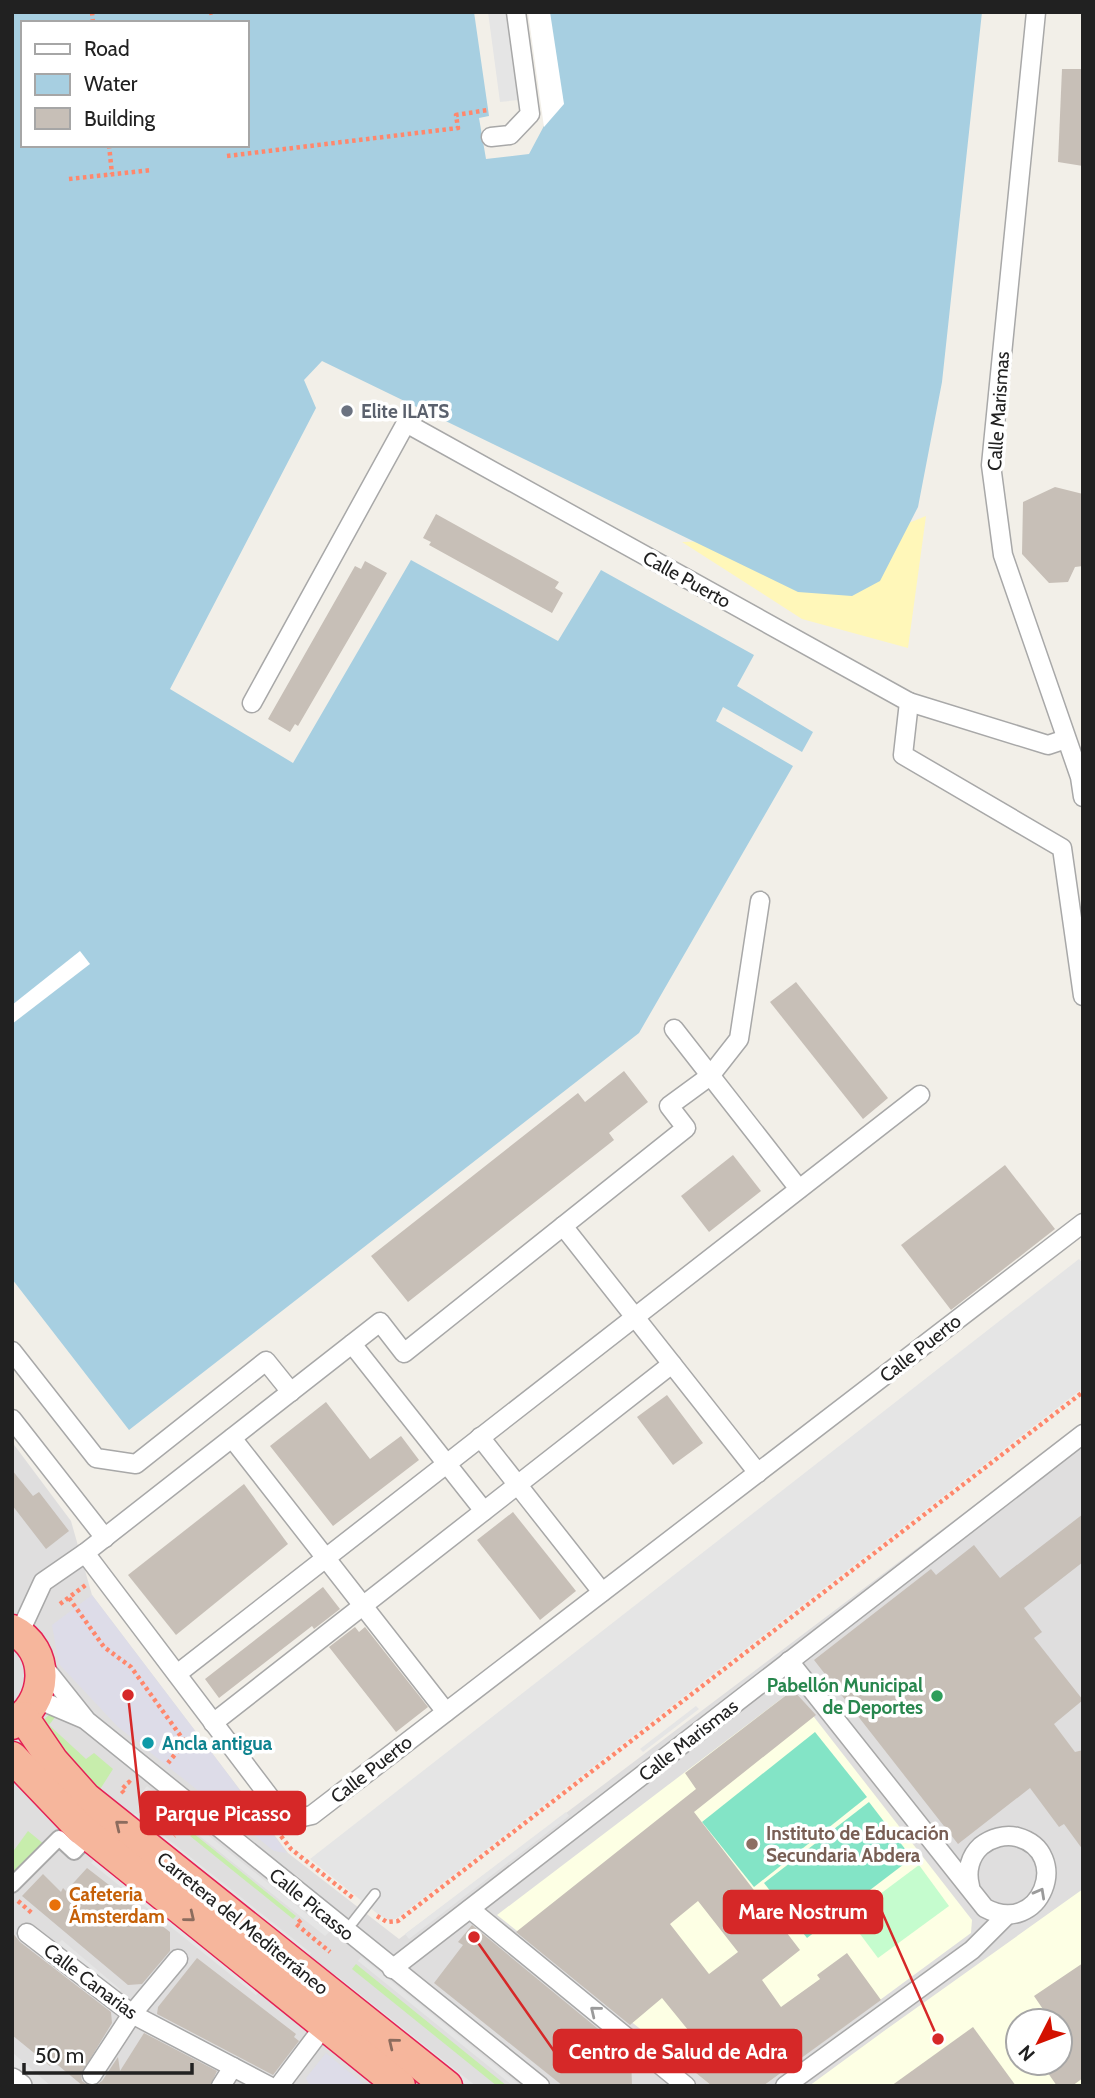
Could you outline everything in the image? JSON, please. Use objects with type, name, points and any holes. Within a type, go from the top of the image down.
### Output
[{"type":"highway","points":[[16,1632],[32,1646],[38,1659],[41,1682],[24,1713]]},
{"type":"highway","name":"Carretera del Mediterráneo","points":[[24,1713],[53,1761],[86,1798],[447,2086]]},
{"type":"highway","name":"Carretera del Mediterráneo","points":[[12,1757],[62,1812],[106,1813],[325,2025],[400,2086]]},
{"type":"street","points":[[491,137],[510,135],[530,114],[516,12]]},
{"type":"street","name":"Calle Marismas","points":[[1036,12],[991,465],[1003,555],[1083,797]]},
{"type":"street","name":"Calle Puerto","points":[[252,703],[406,423],[909,702]]},
{"type":"street","points":[[1066,739],[1048,745],[909,702],[903,755],[1062,848],[1083,996]]},
{"type":"street","points":[[16,1632],[43,1582],[105,1538],[380,1322],[404,1353],[686,1128],[669,1106],[710,1076],[739,1039],[760,901]]},
{"type":"street","points":[[674,1030],[799,1189]]},
{"type":"street","points":[[177,1674],[920,1095]]},
{"type":"street","name":"Calle Puerto","points":[[85,1553],[281,1812],[294,1819],[312,1815],[1083,1223]]},
{"type":"street","points":[[563,1226],[758,1473]]},
{"type":"street","points":[[352,1344],[484,1511]]},
{"type":"street","points":[[12,1351],[96,1458],[136,1464],[266,1361],[291,1392]]},
{"type":"street","points":[[213,1723],[672,1364]]},
{"type":"street","points":[[12,1419],[105,1538]]},
{"type":"street","name":"Calle Marismas","points":[[392,1969],[1083,1434]]},
{"type":"street","points":[[480,1437],[602,1592]]},
{"type":"street","points":[[232,1438],[446,1712]]},
{"type":"street","points":[[38,1659],[87,1721]]},
{"type":"street","points":[[789,1661],[970,1886],[975,1898],[985,1908],[1007,1915]]},
{"type":"street","points":[[24,1713],[87,1721]]},
{"type":"street","name":"Calle Picasso","points":[[87,1721],[540,2086]]},
{"type":"street","points":[[12,1885],[60,1838],[74,1852],[106,1813]]},
{"type":"street","points":[[785,2086],[972,1950],[1007,1915],[1030,1907],[1040,1898],[1045,1885],[1045,1866],[1030,1843],[1010,1836],[984,1843],[969,1865],[970,1886]]},
{"type":"street","points":[[470,1909],[686,2086]]},
{"type":"street","name":"Calle Canarias","points":[[27,1933],[132,2014],[269,2086]]},
{"type":"street","points":[[92,2075],[132,2014],[178,1959]]},
{"type":"street","points":[[279,2086],[325,2025]]},
{"type":"street","points":[[221,2086],[233,2067]]},
{"type":"street","points":[[12,2080],[20,2086]]},
{"type":"lane","points":[[353,1922],[375,1894]]},
{"type":"path","points":[[209,13],[214,12]]},
{"type":"path","points":[[227,156],[458,128],[456,115],[488,110]]},
{"type":"path","points":[[109,147],[112,174]]},
{"type":"path","points":[[69,179],[152,170]]},
{"type":"path","points":[[291,1849],[387,1922],[398,1921],[1083,1392]]},
{"type":"path","points":[[69,1598],[104,1647],[131,1667],[185,1742],[168,1763],[146,1770],[131,1783],[106,1813]]},
{"type":"path","points":[[106,1813],[124,1794],[135,1802]]},
{"type":"path","points":[[153,1802],[183,1828],[176,1837],[165,1828]]},
{"type":"path","points":[[12,1896],[35,1915]]},
{"type":"path","points":[[326,1957],[330,1952],[334,1947],[300,1919],[296,1924],[330,1952]]},
{"type":"shaded area","points":[[488,12],[506,12],[518,100],[500,102]]},
{"type":"shaded area","points":[[1079,1259],[1083,1264],[1083,1388],[396,1919],[388,1920],[379,1915],[310,1859]]},
{"type":"shaded area","points":[[1083,1423],[1083,2086],[12,2086],[12,1442],[71,1521],[92,1595],[288,1853],[399,1939]]},
{"type":"shaded area","points":[[92,1595],[287,1853],[274,1851],[117,1726],[59,1664],[52,1625]]},
{"type":"shaded area","name":"Instituto de Educación Secundaria Abdera","points":[[793,1690],[972,1920],[971,1933],[763,2086],[712,2086],[497,1915]]},
{"type":"shaded area","points":[[696,1706],[699,1709],[643,1752],[640,1749]]},
{"type":"shaded area","points":[[147,1786],[329,1932],[325,1936],[143,1791]]},
{"type":"shaded area","points":[[566,1812],[569,1816],[409,1939],[405,1934]]},
{"type":"shaded area","points":[[135,1813],[311,1953],[308,1957],[132,1817]]},
{"type":"shaded area","points":[[95,1858],[261,1990],[256,1995],[91,1863]]},
{"type":"shaded area","points":[[1083,1889],[1083,2086],[809,2086],[884,2031]]},
{"type":"shaded area","points":[[62,1940],[121,1990],[117,1995],[58,1944]]},
{"type":"shaded area","points":[[361,1957],[521,2086],[513,2086],[358,1961]]},
{"type":"shaded area","points":[[336,1975],[476,2086],[467,2086],[333,1979]]},
{"type":"shaded area","points":[[12,2052],[51,2086],[34,2086],[12,2067]]},
{"type":"shaded area","points":[[326,2053],[366,2086],[314,2086],[308,2083],[306,2078]]},
{"type":"green space","points":[[49,1715],[56,1716],[49,1725],[86,1759],[94,1753],[113,1769],[99,1791],[72,1768],[42,1721]]},
{"type":"green space","points":[[815,1732],[867,1797],[754,1887],[702,1822]]},
{"type":"green space","points":[[869,1802],[912,1858],[807,1938],[764,1883]]},
{"type":"green space","points":[[28,1831],[45,1845],[12,1877],[12,1853]]},
{"type":"green space","points":[[193,1833],[296,1916],[293,1919],[190,1836]]},
{"type":"green space","points":[[919,1865],[949,1906],[878,1958],[848,1918]]},
{"type":"green space","points":[[356,1964],[507,2086],[497,2086],[352,1969]]},
{"type":"sand","points":[[926,516],[908,648],[802,619],[682,542],[879,535]]},
{"type":"water","points":[[12,12],[474,12],[489,116],[479,118],[486,159],[529,154],[553,109],[542,12],[982,12],[942,382],[918,507],[880,581],[852,596],[798,592],[322,361],[304,380],[316,408],[170,689],[293,763],[411,560],[558,641],[601,570],[754,655],[737,686],[813,732],[802,752],[723,707],[716,721],[793,766],[639,1033],[129,1430],[12,1279]]},
{"type":"pier","points":[[528,12],[550,12],[564,104],[544,127]]},
{"type":"pier","points":[[80,951],[90,964],[12,1024],[12,1005]]},
{"type":"building","points":[[1062,69],[1083,69],[1083,166],[1058,162]]},
{"type":"building","points":[[1055,487],[1083,494],[1083,566],[1075,567],[1068,582],[1049,583],[1022,554],[1023,502]]},
{"type":"building","points":[[436,514],[559,582],[555,588],[563,593],[552,613],[429,545],[431,542],[423,538]]},
{"type":"building","points":[[365,561],[387,573],[298,726],[295,724],[290,732],[268,719],[355,566],[361,569]]},
{"type":"building","points":[[796,982],[888,1098],[863,1119],[770,1002]]},
{"type":"building","points":[[624,1071],[648,1102],[609,1133],[614,1140],[408,1302],[371,1256],[578,1093],[585,1102]]},
{"type":"building","points":[[733,1155],[761,1191],[709,1232],[681,1196]]},
{"type":"building","points":[[1005,1165],[1055,1229],[951,1310],[901,1245]]},
{"type":"building","points":[[667,1395],[703,1443],[673,1465],[637,1417]]},
{"type":"building","points":[[326,1402],[370,1459],[401,1436],[419,1460],[333,1526],[270,1446]]},
{"type":"building","points":[[12,1470],[33,1496],[39,1492],[69,1531],[46,1549],[12,1505]]},
{"type":"building","points":[[244,1484],[288,1544],[176,1635],[128,1575]]},
{"type":"building","points":[[513,1512],[576,1591],[540,1620],[477,1540]]},
{"type":"building","name":"Pabellón Municipal de Deportes","points":[[1083,1514],[1083,1562],[1024,1608],[1042,1632],[1034,1638],[1083,1700],[1054,1724],[1075,1752],[1083,1750],[1083,1850],[1064,1824],[1059,1827],[1030,1788],[958,1844],[814,1660],[931,1569],[936,1575],[974,1545],[1000,1578]]},
{"type":"building","points":[[323,1587],[340,1609],[314,1629],[312,1626],[219,1698],[205,1679]]},
{"type":"building","points":[[355,1627],[359,1632],[365,1627],[428,1707],[396,1732],[329,1647]]},
{"type":"building","points":[[793,1690],[816,1715],[694,1812],[800,1950],[762,1980],[781,2007],[820,1979],[817,1975],[847,1953],[881,2000],[763,2086],[712,2086],[687,2066],[706,2052],[662,1998],[630,2025],[516,1932],[696,1789],[685,1773]],"holes":[[[698,1901],[738,1952],[709,1974],[670,1924]]]},
{"type":"building","points":[[87,1868],[170,1932],[170,1951],[142,1984],[128,1985],[22,1896],[43,1874],[61,1892],[63,1888],[66,1891]]},
{"type":"building","points":[[472,1925],[631,2056],[632,2086],[563,2086],[434,1983],[463,1945],[458,1942]]},
{"type":"building","points":[[12,1932],[20,1942],[111,2012],[112,2023],[81,2074],[82,2081],[89,2086],[83,2086],[53,2061],[50,2066],[12,2035]]},
{"type":"building","points":[[197,1958],[296,2034],[294,2037],[299,2041],[273,2075],[157,2014],[158,2007]]},
{"type":"building","points":[[1083,1963],[1083,2078],[1072,2086],[1057,2086],[1051,2077],[1074,2077],[1074,2007],[1041,2007],[1034,1996]]},
{"type":"building","points":[[973,2027],[1004,2070],[1004,2077],[1009,2077],[1016,2086],[891,2086]]},
{"type":"building","points":[[144,2033],[217,2071],[210,2086],[95,2086],[102,2081],[118,2057],[120,2071]]},
{"type":"place","name":"Elite ILATS","points":[[347,411]]},
{"type":"place","name":"Parque Picasso","points":[[128,1695]]},
{"type":"place","name":"Pabellón Municipal de Deportes","points":[[937,1696]]},
{"type":"place","name":"Ancla antigua","points":[[148,1743]]},
{"type":"place","name":"Instituto de Educación Secundaria Abdera","points":[[752,1844]]},
{"type":"place","name":"Cafeteria Ámsterdam","points":[[55,1905]]},
{"type":"place","name":"Centro de Salud de Adra","points":[[474,1937]]},
{"type":"place","name":"Mare Nostrum","points":[[938,2039]]}]
